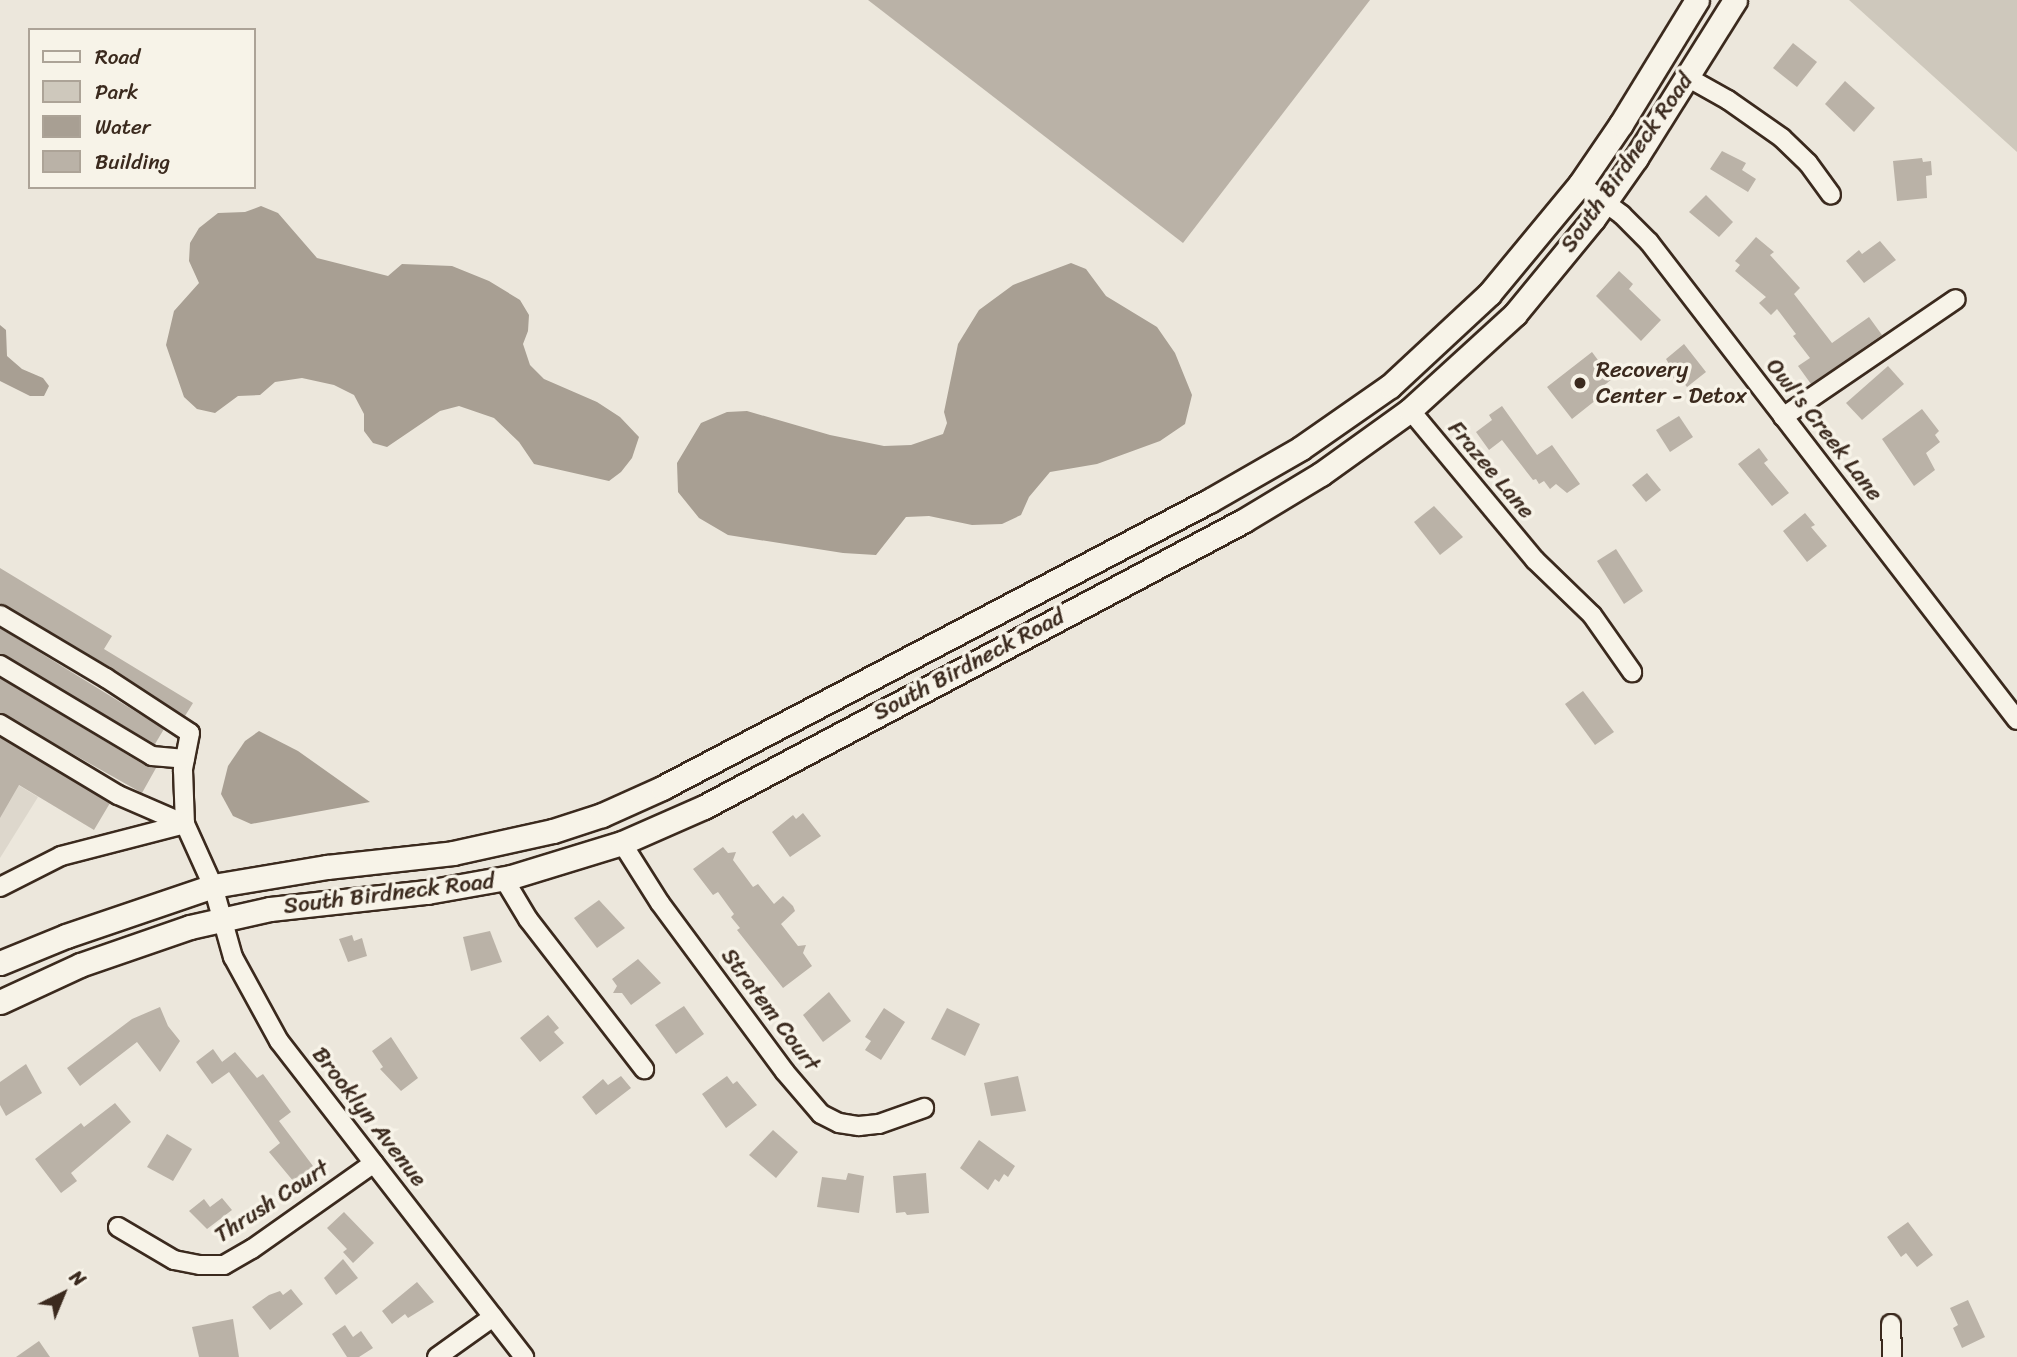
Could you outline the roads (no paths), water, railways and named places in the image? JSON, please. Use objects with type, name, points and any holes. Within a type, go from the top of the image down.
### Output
[{"type":"main road","name":"South Birdneck Road","points":[[0,963],[77,932],[213,886],[327,867],[500,845],[602,815],[662,788],[1209,501],[1301,448],[1390,386],[1458,325],[1539,237],[1580,184],[1621,124],[1698,0]]},
{"type":"main road","name":"South Birdneck Road","points":[[0,1002],[80,965],[190,927],[296,905],[427,892],[504,879],[621,843],[704,807],[1243,521],[1321,474],[1410,410],[1515,314],[1605,202],[1735,0]]},
{"type":"street","points":[[1687,77],[1728,100],[1782,138],[1808,163],[1831,195]]},
{"type":"street","name":"Owl's Creek Lane","points":[[1580,184],[1605,202],[1649,242],[2017,720]]},
{"type":"street","points":[[1783,417],[1956,299]]},
{"type":"street","name":"Frazee Lane","points":[[1410,410],[1535,560],[1592,615],[1632,672]]},
{"type":"street","points":[[0,615],[106,678],[190,733],[185,759],[184,824]]},
{"type":"street","points":[[0,665],[152,756],[185,759]]},
{"type":"street","points":[[0,724],[118,795],[184,824]]},
{"type":"street","points":[[0,887],[61,856],[184,824]]},
{"type":"street","name":"Brooklyn Avenue","points":[[184,824],[213,886],[233,957],[279,1041],[524,1357]]},
{"type":"street","name":"Stratem Court","points":[[621,843],[660,902],[785,1072],[821,1114],[839,1123],[859,1126],[879,1124],[924,1108]]},
{"type":"street","points":[[504,879],[528,919],[644,1069]]},
{"type":"street","name":"Thrush Court","points":[[118,1227],[174,1260],[200,1265],[224,1265],[252,1249],[374,1163]]},
{"type":"street","points":[[437,1357],[493,1317]]},
{"type":"street","points":[[1891,1324],[1892,1357]]},
{"type":"water","points":[[261,206],[278,213],[317,258],[388,276],[402,264],[452,266],[489,281],[520,300],[529,315],[528,331],[523,344],[530,365],[544,379],[597,402],[620,417],[639,437],[632,458],[621,472],[609,481],[534,464],[519,442],[494,418],[459,406],[440,411],[387,447],[373,443],[364,431],[364,414],[354,395],[334,385],[302,378],[275,382],[260,395],[238,396],[215,413],[197,409],[184,397],[166,345],[174,311],[199,283],[189,261],[190,243],[199,228],[218,213],[245,212]]},
{"type":"water","points":[[1071,263],[1086,269],[1106,296],[1157,327],[1175,353],[1192,395],[1185,424],[1160,441],[1097,464],[1050,472],[1029,497],[1021,515],[1002,524],[972,525],[929,516],[906,517],[876,555],[843,553],[728,535],[699,518],[678,492],[677,463],[701,423],[727,412],[747,411],[830,435],[884,446],[911,445],[943,434],[947,423],[944,412],[958,344],[979,310],[1013,285]]},
{"type":"water","points":[[0,325],[6,330],[7,356],[22,369],[43,378],[49,386],[44,396],[30,396],[0,381]]},
{"type":"water","points":[[259,731],[298,751],[370,802],[251,824],[233,816],[221,794],[228,766],[245,741]]},
{"type":"place","name":"Recovery Center - Detox","points":[[1580,383]]}]
